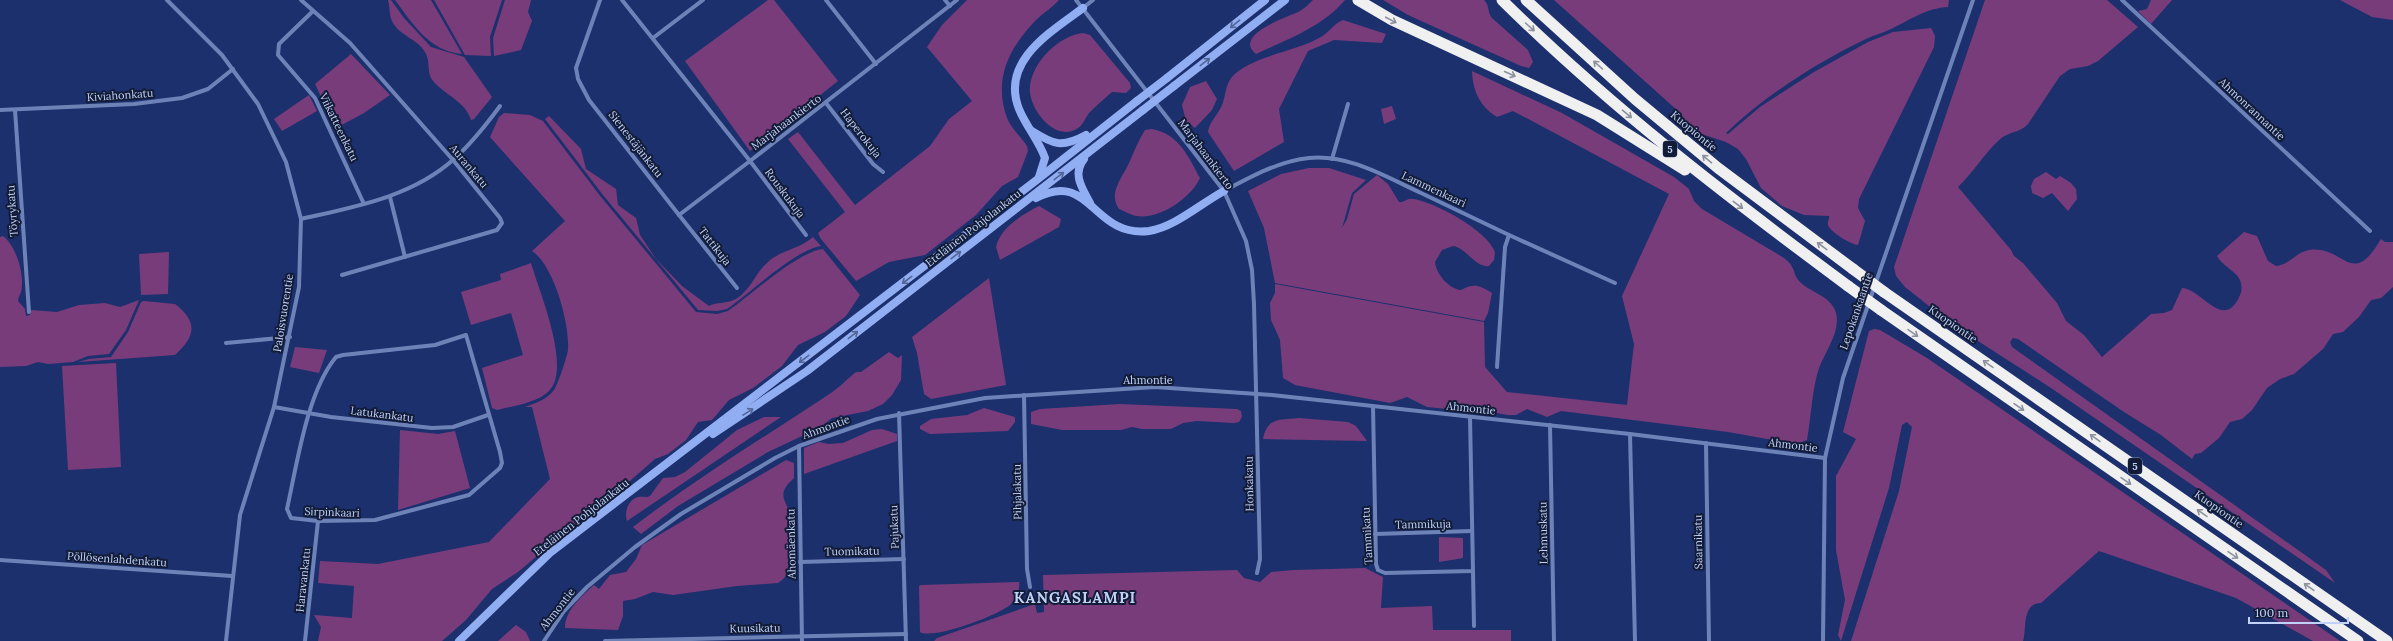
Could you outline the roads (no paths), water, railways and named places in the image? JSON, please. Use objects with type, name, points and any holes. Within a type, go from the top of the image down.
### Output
[{"type":"highway","points":[[1358,0],[1392,20],[1597,115],[1722,193]]},
{"type":"highway","name":"5","points":[[1502,0],[1614,102],[1722,193],[1881,310],[2358,641]]},
{"type":"highway","name":"Kuopiontie","points":[[1527,1],[1635,98],[1718,168],[1853,269],[2387,641]]},
{"type":"main road","name":"Eteläinen Pohjolankatu","points":[[459,641],[551,552],[1038,179],[1103,126],[1167,78],[1265,0]]},
{"type":"main road","name":"Eteläinen Pohjolankatu","points":[[668,463],[767,400],[807,371],[1285,0]]},
{"type":"main road","points":[[1038,179],[1045,158],[1017,103],[1017,80],[1021,64],[1040,40],[1082,8]]},
{"type":"main road","points":[[1032,131],[1048,141],[1060,144],[1074,142],[1103,126]]},
{"type":"main road","points":[[1088,153],[1080,163],[1078,182],[1092,207]]},
{"type":"main road","points":[[1015,209],[1050,191],[1062,189],[1075,193],[1115,226],[1130,230],[1147,231],[1170,223],[1224,191]]},
{"type":"street","name":"Paloisvuorentie","points":[[167,0],[222,55],[258,104],[278,143],[294,183],[301,219],[299,287],[290,337],[274,407],[240,515],[232,576],[226,641]]},
{"type":"street","name":"Aurankatu","points":[[301,0],[350,43],[453,160],[500,218],[502,223],[497,230],[470,239],[342,275]]},
{"type":"street","name":"Sienestäjänkatu","points":[[600,0],[576,68],[578,80],[590,100],[679,215]]},
{"type":"street","name":"Marjahaankierto","points":[[622,0],[750,161],[957,0]]},
{"type":"street","points":[[653,38],[703,0]]},
{"type":"street","points":[[826,0],[876,64]]},
{"type":"street","points":[[945,0],[950,6]]},
{"type":"street","name":"Marjahaankierto","points":[[1076,0],[1224,191],[1241,226],[1250,256],[1254,304],[1256,394]]},
{"type":"street","points":[[1082,8],[1093,0]]},
{"type":"street","name":"Lepokankaantie","points":[[1823,641],[1825,458],[1842,378],[1973,0]]},
{"type":"street","name":"Ahmonrannantie","points":[[2122,0],[2370,230]]},
{"type":"street","name":"Viikatteenkatu","points":[[313,11],[279,44],[278,55],[315,98],[364,204]]},
{"type":"street","name":"Kiviahonkatu","points":[[0,110],[134,104],[182,98],[208,89],[233,69]]},
{"type":"street","name":"Haperokuja","points":[[826,103],[874,164],[883,172]]},
{"type":"street","points":[[1332,159],[1348,104]]},
{"type":"street","points":[[301,219],[390,197],[437,171],[453,160],[486,124],[500,106]]},
{"type":"street","name":"Töyrykatu","points":[[15,110],[28,312]]},
{"type":"street","name":"Lammenkaari","points":[[1224,191],[1268,169],[1291,161],[1310,158],[1332,159],[1368,168],[1615,283]]},
{"type":"street","points":[[679,215],[750,161]]},
{"type":"street","name":"Rouskukuja","points":[[750,161],[806,235]]},
{"type":"street","points":[[390,197],[405,257]]},
{"type":"street","name":"Tattikuja","points":[[679,215],[737,288]]},
{"type":"street","points":[[1497,367],[1505,247],[1510,235]]},
{"type":"street","name":"Sirpinkaari","points":[[466,335],[488,416],[502,463],[495,473],[469,495],[375,520],[318,521],[290,518],[288,509],[309,413],[325,376],[336,357],[435,345],[466,335]]},
{"type":"street","points":[[226,343],[290,337]]},
{"type":"street","name":"Ahmontie","points":[[544,640],[564,611],[587,587],[635,547],[681,514],[729,484],[799,446],[846,429],[899,413],[985,398],[1155,386],[1256,394],[1550,425],[1825,458]]},
{"type":"street","name":"Honkakatu","points":[[1256,394],[1260,559],[1257,573]]},
{"type":"street","name":"Pihjalakatu","points":[[1024,395],[1027,569],[1030,587]]},
{"type":"street","name":"Tammikatu","points":[[1373,406],[1376,568],[1381,572],[1473,571]]},
{"type":"street","name":"Latukankatu","points":[[274,407],[309,413],[432,428],[453,427],[488,416]]},
{"type":"street","name":"Pajukatu","points":[[899,413],[906,641]]},
{"type":"street","points":[[1470,417],[1474,626]]},
{"type":"street","name":"Lehmuskatu","points":[[1550,425],[1554,641]]},
{"type":"street","points":[[1630,434],[1635,641]]},
{"type":"street","name":"Saarnikatu","points":[[1706,443],[1709,641]]},
{"type":"street","name":"Ahomäenkatu","points":[[799,446],[802,639]]},
{"type":"street","name":"Haravankatu","points":[[305,641],[318,521]]},
{"type":"street","name":"Tammikuja","points":[[1375,534],[1472,531]]},
{"type":"street","name":"Tuomikatu","points":[[800,562],[904,559]]},
{"type":"street","name":"Pöllösenlahdenkatu","points":[[0,560],[232,576]]},
{"type":"street","name":"Kuusikatu","points":[[605,641],[802,639],[906,634]]},
{"type":"street","points":[[544,640],[550,641]]},
{"type":"district","name":"KANGASLAMPI","points":[[1075,598]]}]
